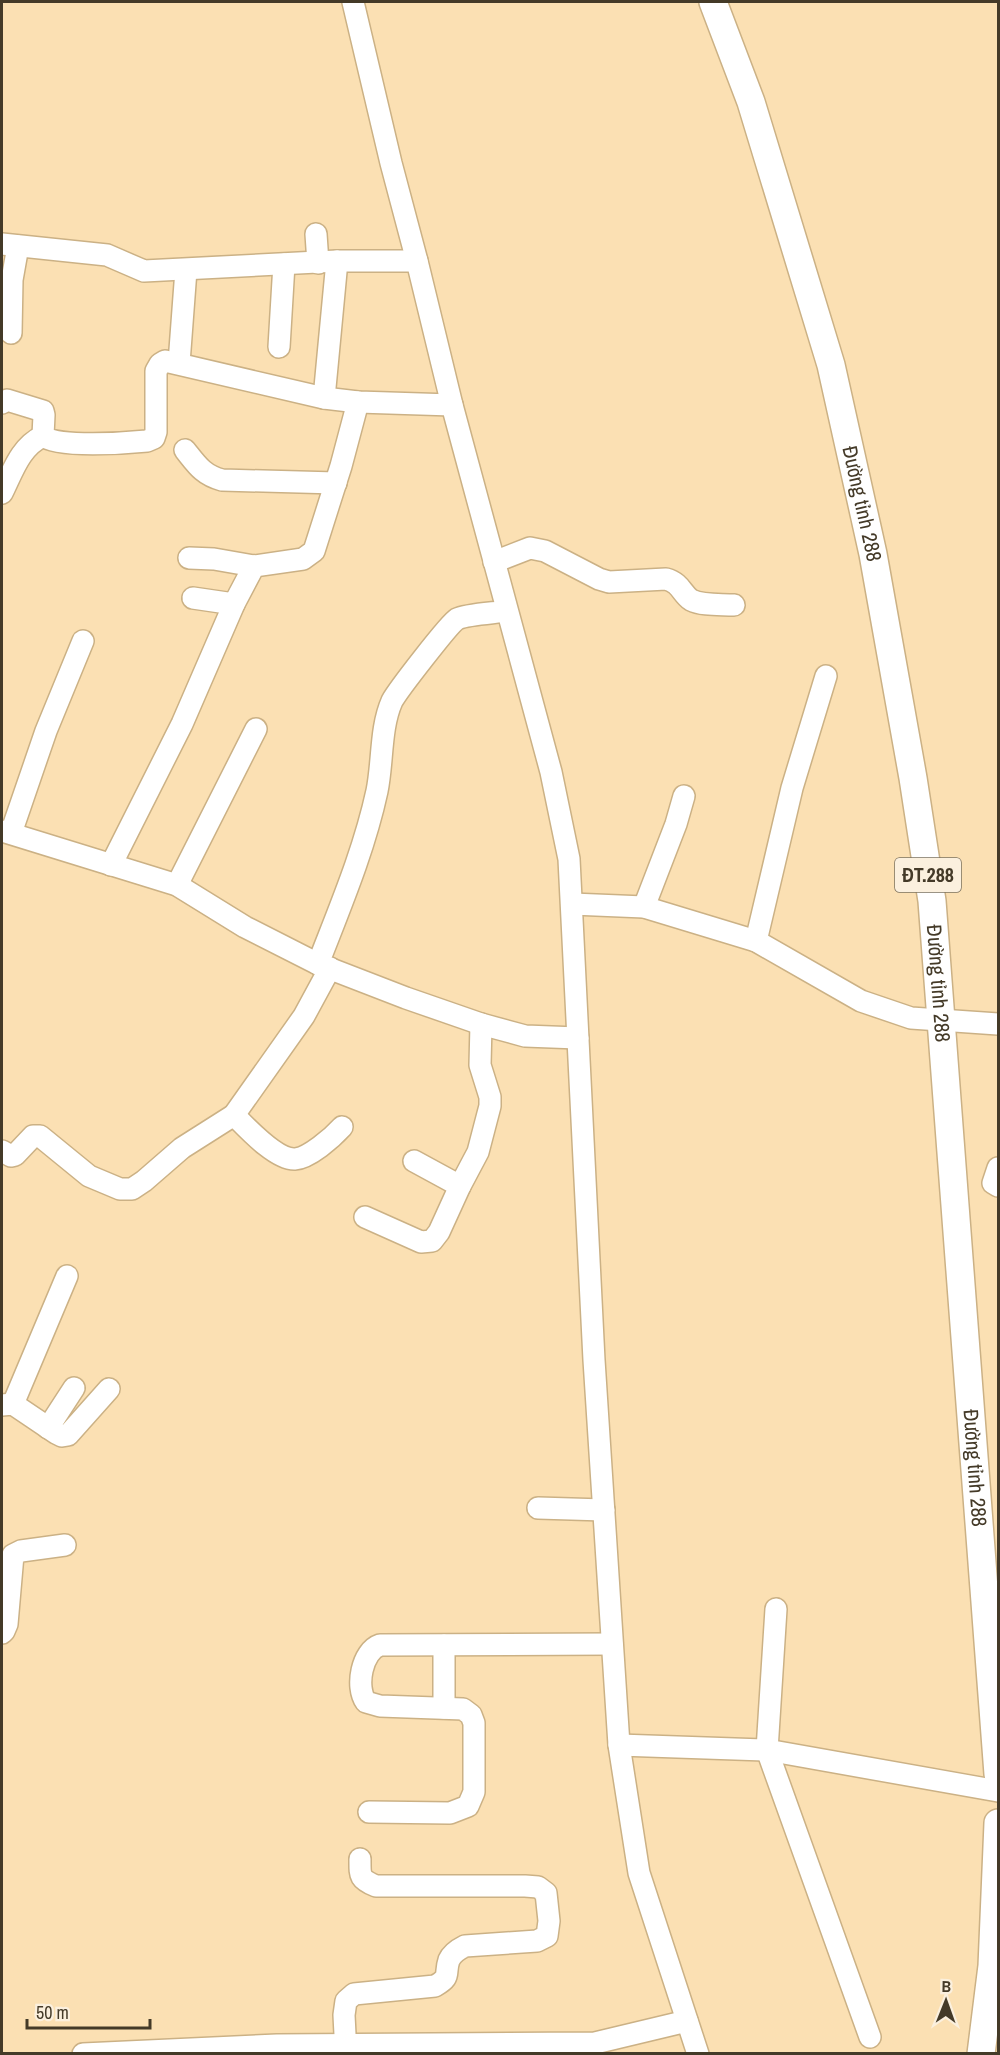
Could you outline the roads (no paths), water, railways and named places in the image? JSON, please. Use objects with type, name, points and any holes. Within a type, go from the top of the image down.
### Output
[{"type":"main road","name":"Đường tỉnh 288","points":[[713,2],[751,102],[834,376],[873,554],[913,778],[932,901],[999,1774]]},
{"type":"main road","points":[[981,2054],[992,1966],[999,1823]]},
{"type":"street","points":[[353,2],[452,405],[551,772],[569,860],[594,1360],[619,1745],[639,1873],[698,2054]]},
{"type":"street","points":[[316,234],[327,262],[324,398]]},
{"type":"street","points":[[11,333],[10,245],[107,255],[144,271],[327,262],[417,261]]},
{"type":"street","points":[[279,347],[284,264]]},
{"type":"street","points":[[179,363],[186,270]]},
{"type":"street","points":[[43,436],[49,440],[75,443],[141,441],[154,438],[156,432],[156,371],[165,361],[324,398],[358,402],[452,405]]},
{"type":"street","points":[[2,403],[7,400],[40,410],[44,415],[43,436]]},
{"type":"street","points":[[189,558],[214,559],[254,566],[303,559],[314,550],[336,483],[358,402]]},
{"type":"street","points":[[2,493],[24,449],[32,441],[43,436]]},
{"type":"street","points":[[185,450],[209,477],[222,480],[336,483]]},
{"type":"street","points":[[494,562],[530,548],[545,550],[609,582],[666,579],[675,581],[690,599],[702,603],[734,604]]},
{"type":"street","points":[[111,865],[182,724],[234,604],[254,566]]},
{"type":"street","points":[[193,598],[234,604]]},
{"type":"street","points":[[2,1151],[11,1156],[15,1155],[33,1136],[40,1136],[89,1176],[120,1189],[132,1189],[182,1148],[234,1115],[304,1016],[324,966],[359,858],[377,790],[392,701],[411,674],[456,620],[468,616],[507,611]]},
{"type":"street","points":[[83,641],[6,832],[177,885],[245,927],[324,966],[481,1024],[525,1036],[578,1038]]},
{"type":"street","points":[[756,941],[792,788],[826,676]]},
{"type":"street","points":[[177,885],[256,729]]},
{"type":"street","points":[[645,907],[684,796]]},
{"type":"street","points":[[572,904],[645,907],[756,941],[861,1001],[911,1018],[941,1022],[997,1021]]},
{"type":"street","points":[[365,1217],[421,1242],[432,1240],[439,1232],[478,1152],[490,1106],[490,1097],[480,1065],[481,1024]]},
{"type":"street","points":[[234,1115],[262,1142],[277,1153],[293,1160],[307,1155],[342,1127]]},
{"type":"street","points":[[414,1161],[460,1186]]},
{"type":"street","points":[[999,1167],[993,1183],[999,1186]]},
{"type":"street","points":[[67,1276],[7,1404],[62,1436],[68,1435],[109,1389]]},
{"type":"street","points":[[48,1428],[74,1388]]},
{"type":"street","points":[[538,1508],[604,1510]]},
{"type":"street","points":[[2,1633],[6,1624],[13,1555],[21,1551],[65,1545]]},
{"type":"street","points":[[776,1609],[767,1750],[870,2037]]},
{"type":"street","points":[[369,1812],[450,1813],[468,1806],[474,1792],[474,1723],[471,1715],[467,1711],[444,1708],[380,1706],[366,1702],[361,1692],[364,1659],[373,1647],[380,1645],[612,1644]]},
{"type":"street","points":[[444,1645],[444,1708]]},
{"type":"street","points":[[619,1745],[767,1750],[999,1791]]},
{"type":"street","points":[[346,2049],[344,2015],[346,2001],[354,1994],[435,1986],[444,1981],[449,1960],[455,1952],[465,1946],[537,1941],[547,1936],[549,1921],[546,1893],[538,1887],[376,1886],[365,1881],[360,1875],[360,1859]]},
{"type":"street","points":[[83,2054],[277,2045],[346,2049],[596,2048],[687,2021]]}]
